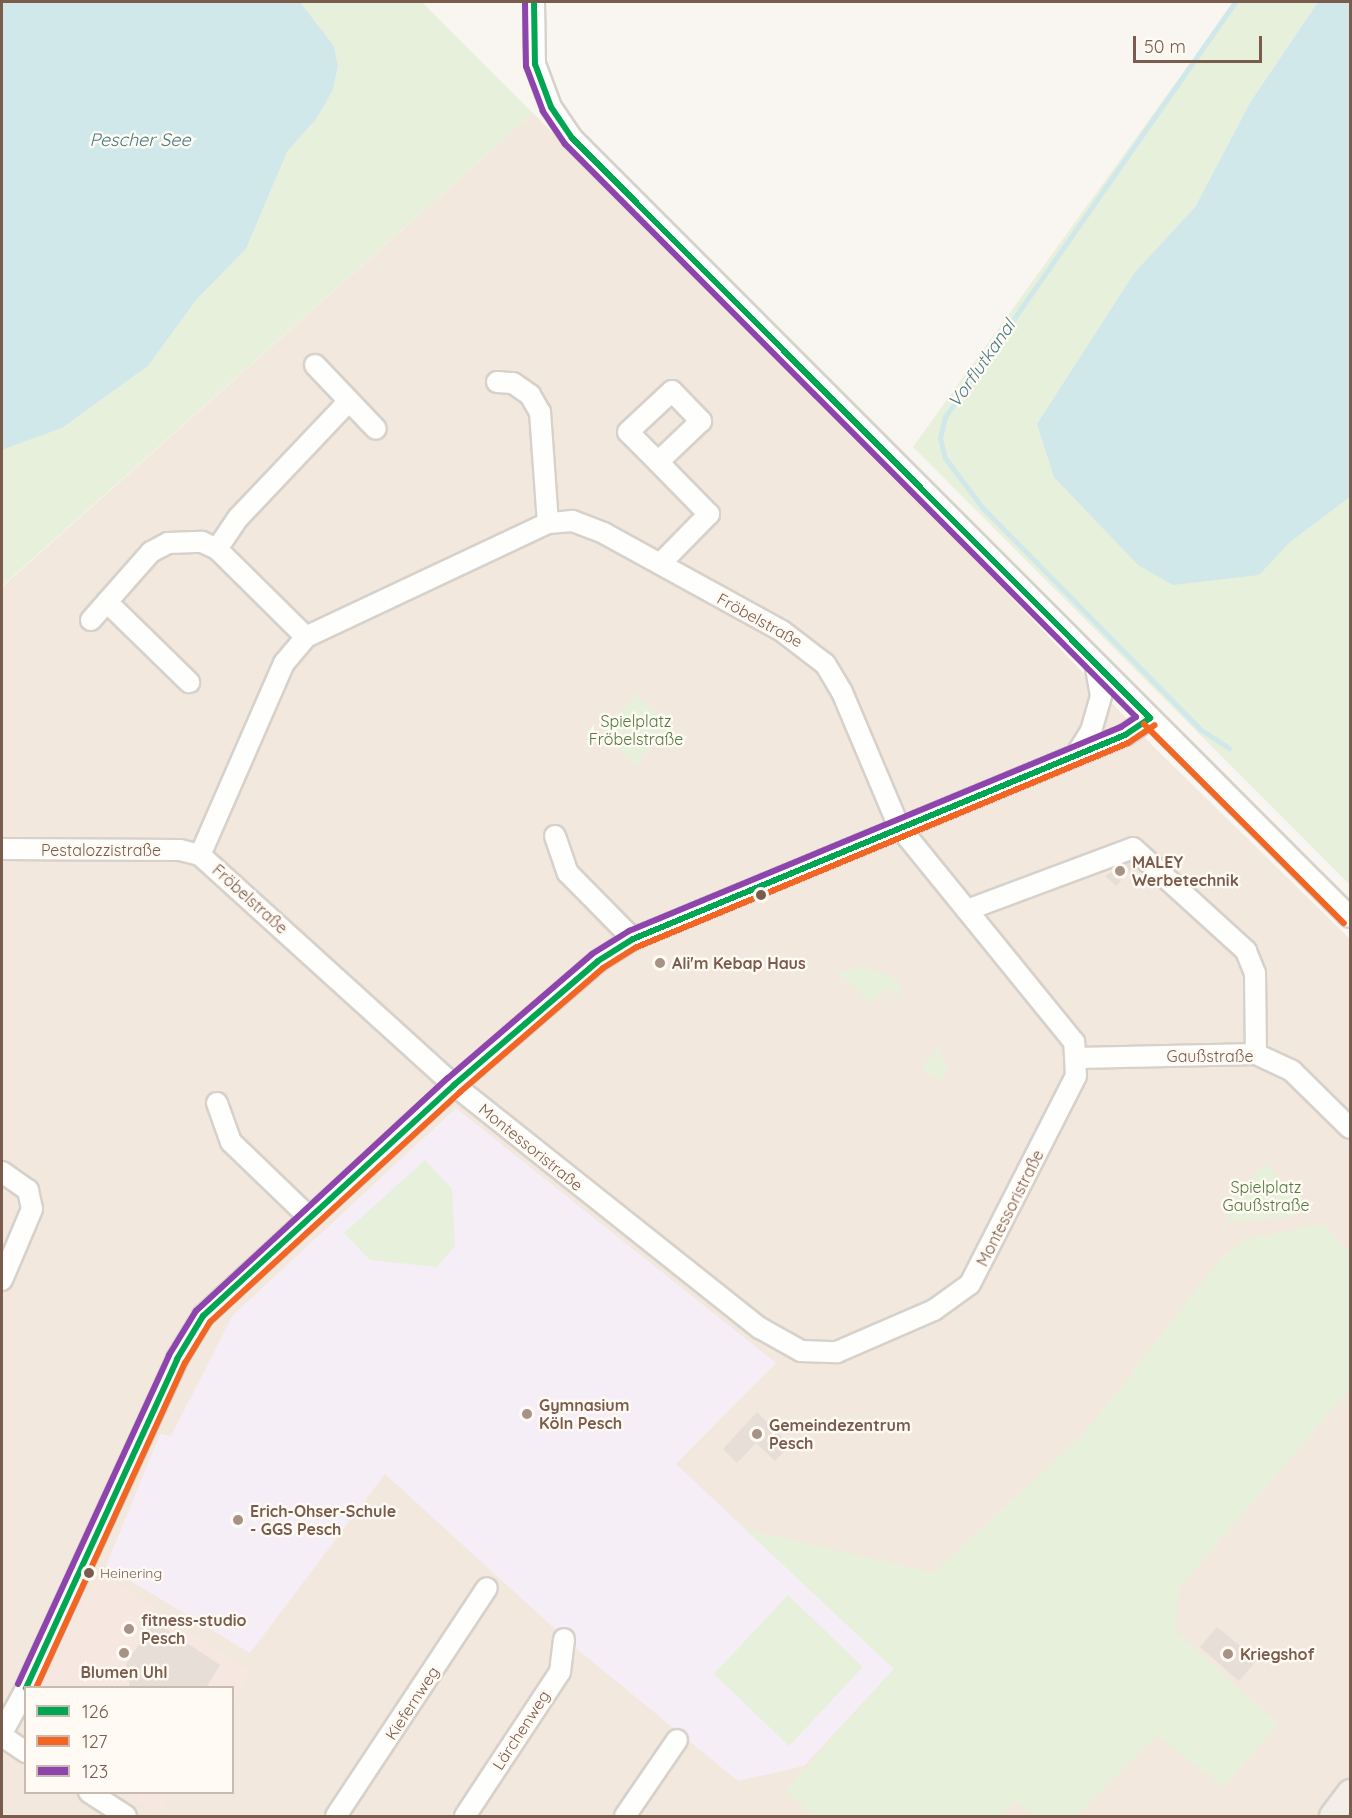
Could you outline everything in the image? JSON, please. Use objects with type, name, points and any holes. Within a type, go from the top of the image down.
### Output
[{"type":"main road","points":[[1332,1816],[1350,1792]]},
{"type":"street","points":[[534,2],[535,64],[547,99],[572,138],[1350,917]]},
{"type":"street","points":[[315,365],[376,429]]},
{"type":"street","points":[[497,382],[513,383],[530,395],[540,412],[548,523]]},
{"type":"street","points":[[217,549],[238,518],[349,401]]},
{"type":"street","points":[[658,462],[709,514],[660,564]]},
{"type":"street","name":"Fröbelstraße","points":[[454,1085],[200,855],[284,663],[306,637],[548,523],[572,521],[594,529],[782,631],[825,664],[842,692],[899,827]]},
{"type":"street","points":[[91,620],[151,552],[168,543],[202,542],[217,549],[306,637]]},
{"type":"street","points":[[107,602],[189,682]]},
{"type":"street","points":[[1076,755],[1091,731],[1101,696],[1095,663]]},
{"type":"street","points":[[27,1686],[193,1330],[231,1286],[454,1085],[598,961],[633,939],[1134,731],[1150,718]]},
{"type":"street","points":[[899,827],[1074,1042],[1078,1058]]},
{"type":"street","points":[[555,836],[568,873],[633,939]]},
{"type":"street","points":[[968,910],[1133,848],[1246,951],[1256,973],[1256,1054]]},
{"type":"street","name":"Pestalozzistraße","points":[[2,849],[180,850],[200,855]]},
{"type":"street","name":"Gaußstraße","points":[[1078,1058],[1256,1054],[1292,1071],[1350,1128]]},
{"type":"street","name":"Montessoristraße","points":[[454,1085],[760,1328],[801,1351],[819,1354],[837,1353],[934,1310],[970,1284],[1076,1076],[1078,1058]]},
{"type":"street","points":[[217,1103],[231,1142],[308,1216]]},
{"type":"street","points":[[2,1172],[28,1190],[32,1198],[32,1209],[2,1280]]},
{"type":"street","name":"Kiefernweg","points":[[336,1816],[487,1588]]},
{"type":"street","name":"Lärchenweg","points":[[465,1816],[560,1672],[564,1639]]},
{"type":"street","points":[[24,1692],[2,1735],[24,1751]]},
{"type":"street","points":[[626,1816],[677,1740]]},
{"type":"street","points":[[92,1794],[126,1816]]},
{"type":"shaded area","points":[[533,113],[890,471],[1154,747],[1350,939],[1350,1816],[2,1816],[2,587]]},
{"type":"shaded area","name":"Gymnasium Köln Pesch","points":[[456,1108],[776,1363],[676,1464],[894,1669],[804,1766],[738,1781],[577,1649],[385,1474],[250,1653],[106,1566],[160,1434],[171,1436],[233,1315]]},
{"type":"shaded area","points":[[100,1573],[251,1673],[234,1700],[234,1686],[43,1686]]},
{"type":"shaded area","points":[[127,1794],[171,1794],[158,1814]]},
{"type":"green space","points":[[300,2],[422,2],[533,113],[2,586],[2,450],[62,428],[148,366],[197,299],[246,249],[287,152],[317,118],[333,90],[338,66],[334,46]]},
{"type":"green space","points":[[1234,2],[1318,2],[1251,101],[1195,207],[1135,272],[1107,527],[1138,565],[1289,543],[1350,497],[1350,885],[913,447]]},
{"type":"green space","name":"Spielplatz Fröbelstraße","points":[[637,695],[671,727],[636,765],[601,733]]},
{"type":"green space","points":[[861,967],[891,976],[903,990],[898,996],[886,989],[871,1003],[837,973]]},
{"type":"green space","points":[[938,1046],[948,1070],[942,1081],[922,1069]]},
{"type":"green space","points":[[425,1160],[452,1189],[455,1246],[437,1267],[370,1260],[344,1233]]},
{"type":"green space","name":"Spielplatz Gaußstraße","points":[[1265,1163],[1307,1203],[1293,1216],[1231,1222],[1224,1209]]},
{"type":"green space","points":[[1323,1224],[1350,1253],[1350,1389],[1179,1588],[1176,1632],[1278,1724],[1224,1787],[1157,1735],[1076,1816],[1035,1816],[1015,1801],[1000,1816],[815,1816],[785,1791],[894,1669],[745,1529],[933,1573],[1081,1437],[1223,1256],[1247,1239]]},
{"type":"green space","points":[[788,1595],[863,1667],[789,1746],[714,1674]]},
{"type":"water","name":"Pescher See","points":[[2,2],[300,2],[334,46],[338,66],[333,90],[317,118],[287,152],[246,249],[197,299],[148,366],[62,428],[2,450]]},
{"type":"water","points":[[1318,2],[1350,2],[1350,497],[1289,543],[1259,575],[1173,585],[1138,565],[1054,477],[1037,424],[1135,272],[1195,207],[1251,101]]},
{"type":"building","name":"MALEY Werbetechnik","points":[[1129,862],[1134,866],[1116,886],[1105,876]]},
{"type":"building","name":"Gemeindezentrum Pesch","points":[[757,1412],[790,1445],[775,1461],[756,1443],[737,1463],[723,1449]]},
{"type":"building","points":[[154,1621],[220,1665],[207,1686],[130,1686],[126,1664]]},
{"type":"building","name":"Kriegshof","points":[[1217,1627],[1257,1660],[1239,1681],[1200,1647]]},
{"type":"waterway","name":"Vorflutkanal","points":[[1229,748],[1201,730],[982,507],[945,458],[940,438],[945,417],[1235,2]]},
{"type":"transit line","name":"123","points":[[18,1684],[169,1355],[196,1311],[448,1078],[592,954],[629,931],[1121,727],[1136,717],[565,144],[543,111],[526,66],[525,2]]},
{"type":"transit line","name":"126","points":[[534,2],[535,64],[551,107],[572,138],[1150,718]]},
{"type":"transit line","name":"126","points":[[27,1686],[177,1359],[203,1316],[454,1085],[598,961],[633,939],[1125,735],[1150,718]]},
{"type":"transit line","name":"127","points":[[1144,724],[1344,923]]},
{"type":"transit line","name":"127","points":[[37,1686],[185,1363],[210,1322],[460,1092],[603,968],[637,947],[1128,743],[1155,725]]},
{"type":"place","name":"MALEY Werbetechnik","points":[[1120,871]]},
{"type":"place","name":"Ali'm Kebap Haus","points":[[660,963]]},
{"type":"place","name":"Gymnasium Köln Pesch","points":[[527,1414]]},
{"type":"place","name":"Gemeindezentrum Pesch","points":[[757,1434]]},
{"type":"place","name":"Erich-Ohser-Schule - GGS Pesch","points":[[238,1520]]},
{"type":"place","name":"Heinering","points":[[89,1573]]},
{"type":"place","name":"fitness-studio Pesch","points":[[129,1629]]},
{"type":"place","name":"Blumen Uhl","points":[[124,1653]]},
{"type":"place","name":"Kriegshof","points":[[1228,1654]]}]
